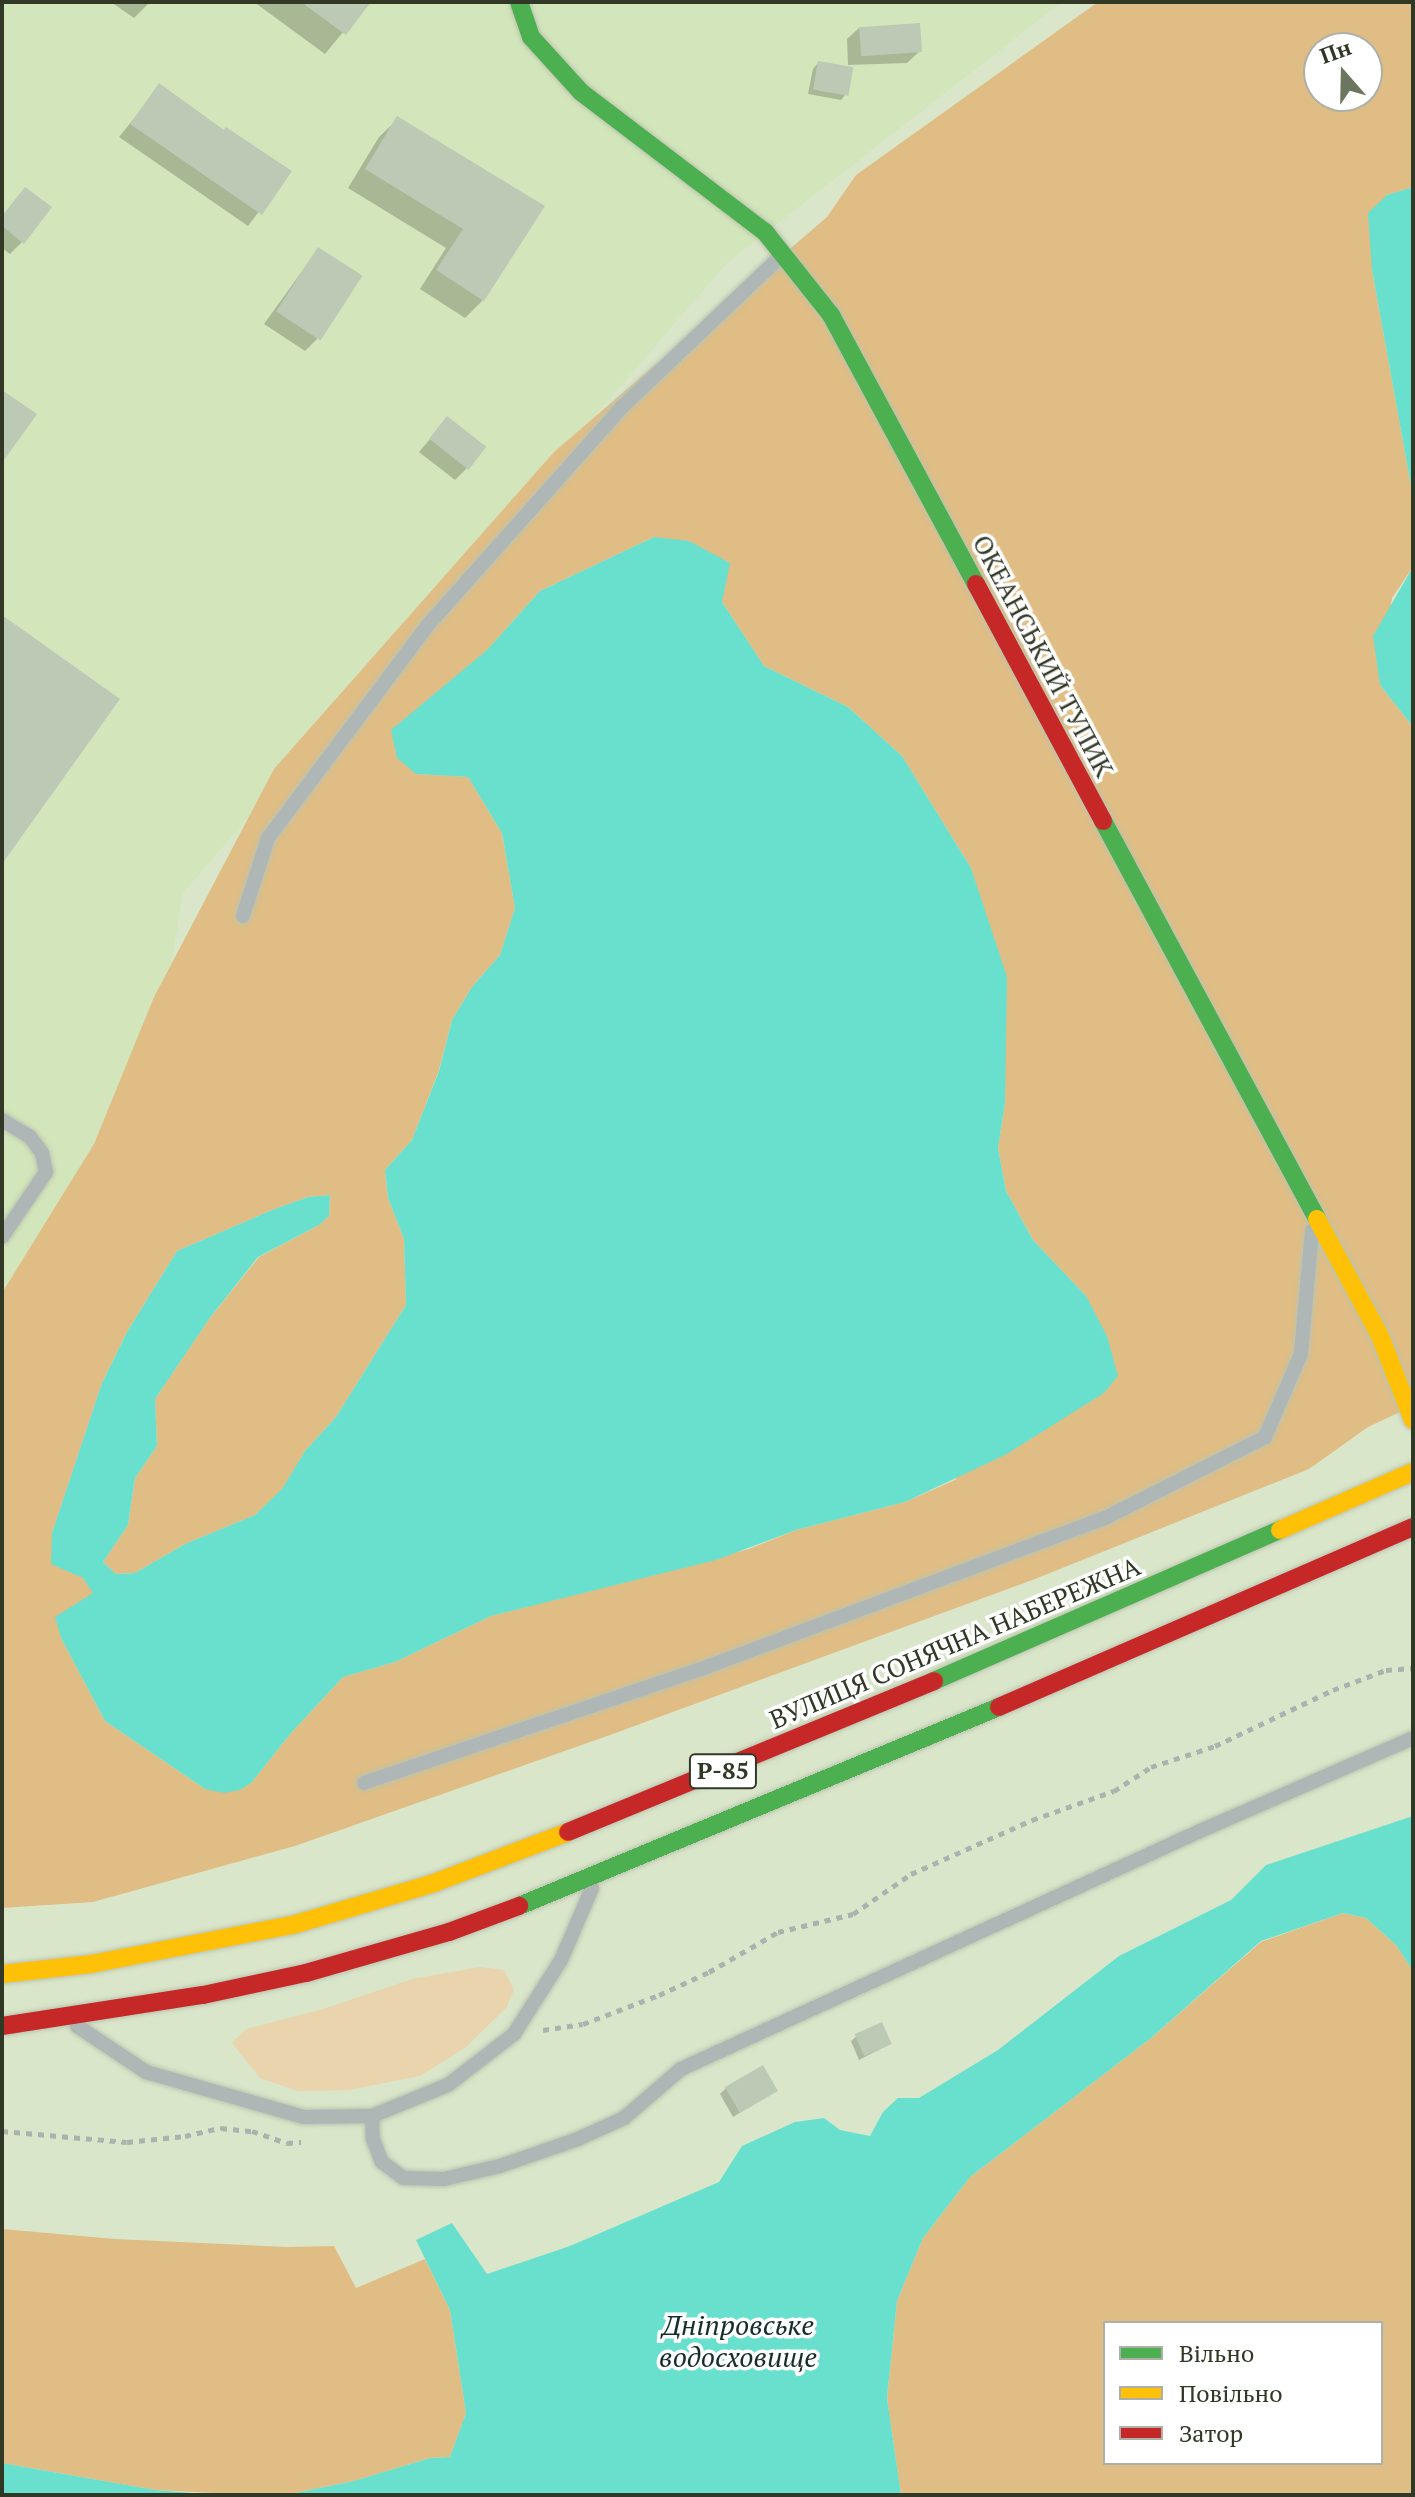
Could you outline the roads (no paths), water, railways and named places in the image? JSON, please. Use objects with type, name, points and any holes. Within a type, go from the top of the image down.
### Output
[{"type":"main road","name":"ОКЕАНСЬКИЙ ТУПИК","points":[[519,2],[531,37],[581,92],[765,232],[831,315],[1380,1336],[1413,1420]]},
{"type":"main road","name":"ВУЛИЦЯ СОНЯЧНА НАБЕРЕЖНА","points":[[2,1974],[91,1964],[296,1924],[434,1883],[654,1799],[853,1717],[1413,1472]]},
{"type":"main road","name":"Р-85","points":[[2,2026],[67,2019],[203,1995],[363,1958],[449,1932],[596,1877],[872,1763],[1413,1527]]},
{"type":"lane","points":[[243,916],[268,838],[427,626],[622,407],[783,255]]},
{"type":"lane","points":[[2,1120],[30,1137],[42,1153],[46,1172],[2,1237]]},
{"type":"lane","points":[[364,1783],[709,1666],[1103,1519],[1265,1437],[1301,1354],[1314,1214]]},
{"type":"lane","points":[[372,2116],[373,2139],[382,2162],[403,2178],[444,2179],[500,2166],[578,2139],[624,2118],[681,2069],[1200,1831],[1413,1738]]},
{"type":"lane","points":[[67,2019],[146,2072],[304,2117],[372,2116],[448,2085],[514,2034],[561,1960],[596,1877]]},
{"type":"water","points":[[1413,187],[1413,497],[1372,270],[1368,213],[1387,195]]},
{"type":"water","points":[[654,537],[689,541],[730,563],[722,602],[764,666],[848,707],[902,756],[971,868],[1007,977],[1005,1103],[998,1148],[1006,1191],[1033,1240],[1086,1296],[1107,1336],[1118,1376],[1104,1393],[1007,1454],[905,1502],[796,1530],[716,1560],[491,1616],[395,1662],[343,1677],[291,1733],[251,1783],[240,1790],[224,1793],[205,1789],[105,1721],[61,1638],[55,1617],[93,1593],[83,1578],[51,1564],[52,1533],[102,1383],[127,1332],[177,1251],[272,1210],[308,1197],[330,1195],[329,1216],[319,1225],[258,1257],[209,1319],[155,1399],[157,1446],[135,1478],[128,1525],[103,1562],[116,1574],[135,1573],[185,1544],[255,1515],[282,1489],[305,1451],[336,1417],[406,1305],[404,1239],[388,1198],[385,1170],[412,1140],[439,1071],[452,1020],[472,987],[500,955],[515,908],[502,833],[468,777],[416,774],[397,758],[391,730],[487,650],[540,591]]},
{"type":"water","points":[[1413,567],[1413,727],[1380,685],[1373,636]]},
{"type":"water","name":"Дніпровське водосховище","points":[[1413,1816],[1413,1971],[1396,1945],[1366,1918],[1343,1913],[1261,1941],[1151,2038],[970,2177],[923,2238],[897,2301],[887,2398],[901,2495],[254,2495],[295,2493],[354,2481],[430,2458],[450,2457],[466,2413],[450,2310],[416,2240],[452,2223],[487,2274],[570,2246],[719,2182],[742,2146],[795,2122],[824,2118],[840,2130],[870,2136],[883,2112],[898,2098],[919,2098],[998,2050],[1119,1956],[1231,1900],[1266,1865]]},
{"type":"water","points":[[2,2463],[155,2490],[217,2495],[2,2495]]}]
